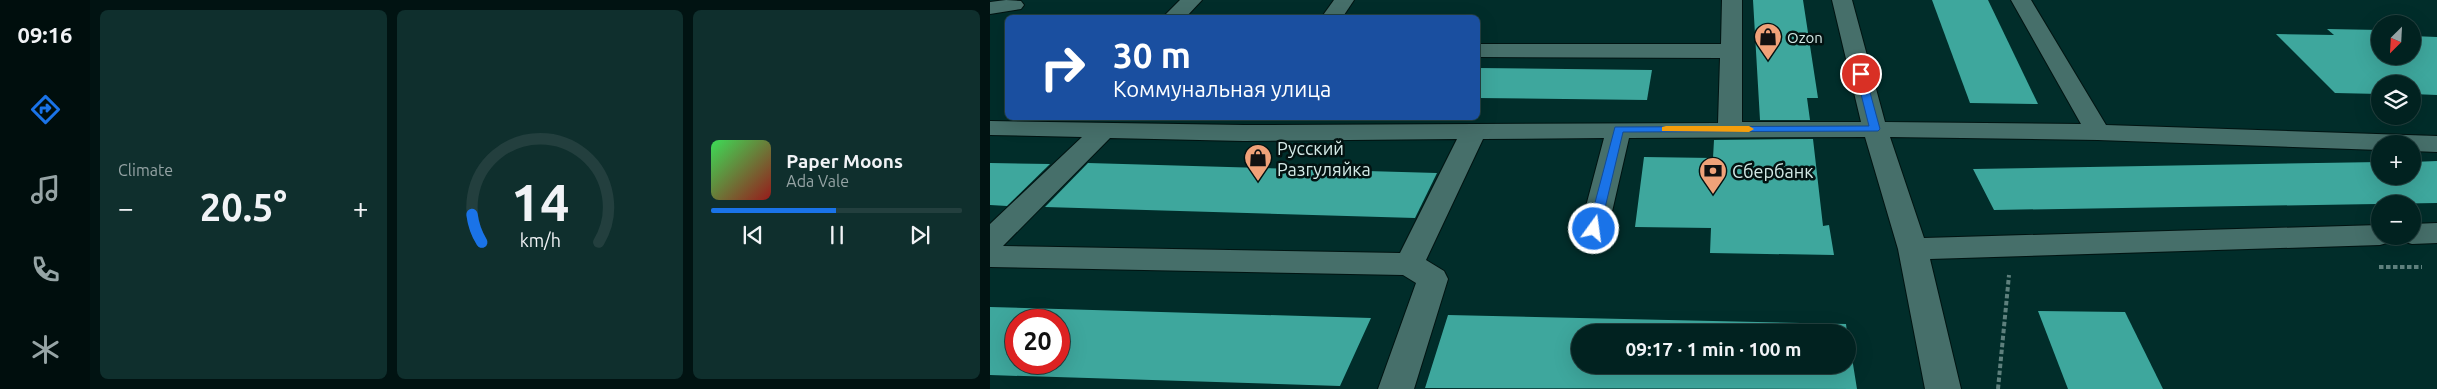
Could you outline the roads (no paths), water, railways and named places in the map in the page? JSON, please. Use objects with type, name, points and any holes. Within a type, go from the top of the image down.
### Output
[{"type":"street","points":[[1175,15],[1192,0]]},
{"type":"street","points":[[1333,15],[1344,0]]},
{"type":"street","points":[[1730,128],[1732,0]]},
{"type":"street","points":[[1842,0],[1875,129],[1913,249],[1943,389]]},
{"type":"street","points":[[2021,0],[2098,132]]},
{"type":"street","points":[[990,8],[1014,6]]},
{"type":"street","points":[[1480,50],[1732,51]]},
{"type":"street","points":[[990,128],[1054,123],[1103,130],[1250,125],[1474,131],[1730,128],[1875,129],[2098,132],[2437,144]]},
{"type":"street","points":[[1594,229],[1619,129]]},
{"type":"street","points":[[991,254],[1103,130]]},
{"type":"street","points":[[1408,264],[1474,131]]},
{"type":"street","points":[[2421,234],[2437,233]]},
{"type":"street","points":[[1913,249],[2371,235]]},
{"type":"street","points":[[991,254],[1408,264],[1433,279],[1396,389]]},
{"type":"place","name":"Ozon","points":[[1768,61]]},
{"type":"place","name":"Русский Разгуляйка","points":[[1258,182]]},
{"type":"place","name":"Сбербанк","points":[[1713,195]]}]
